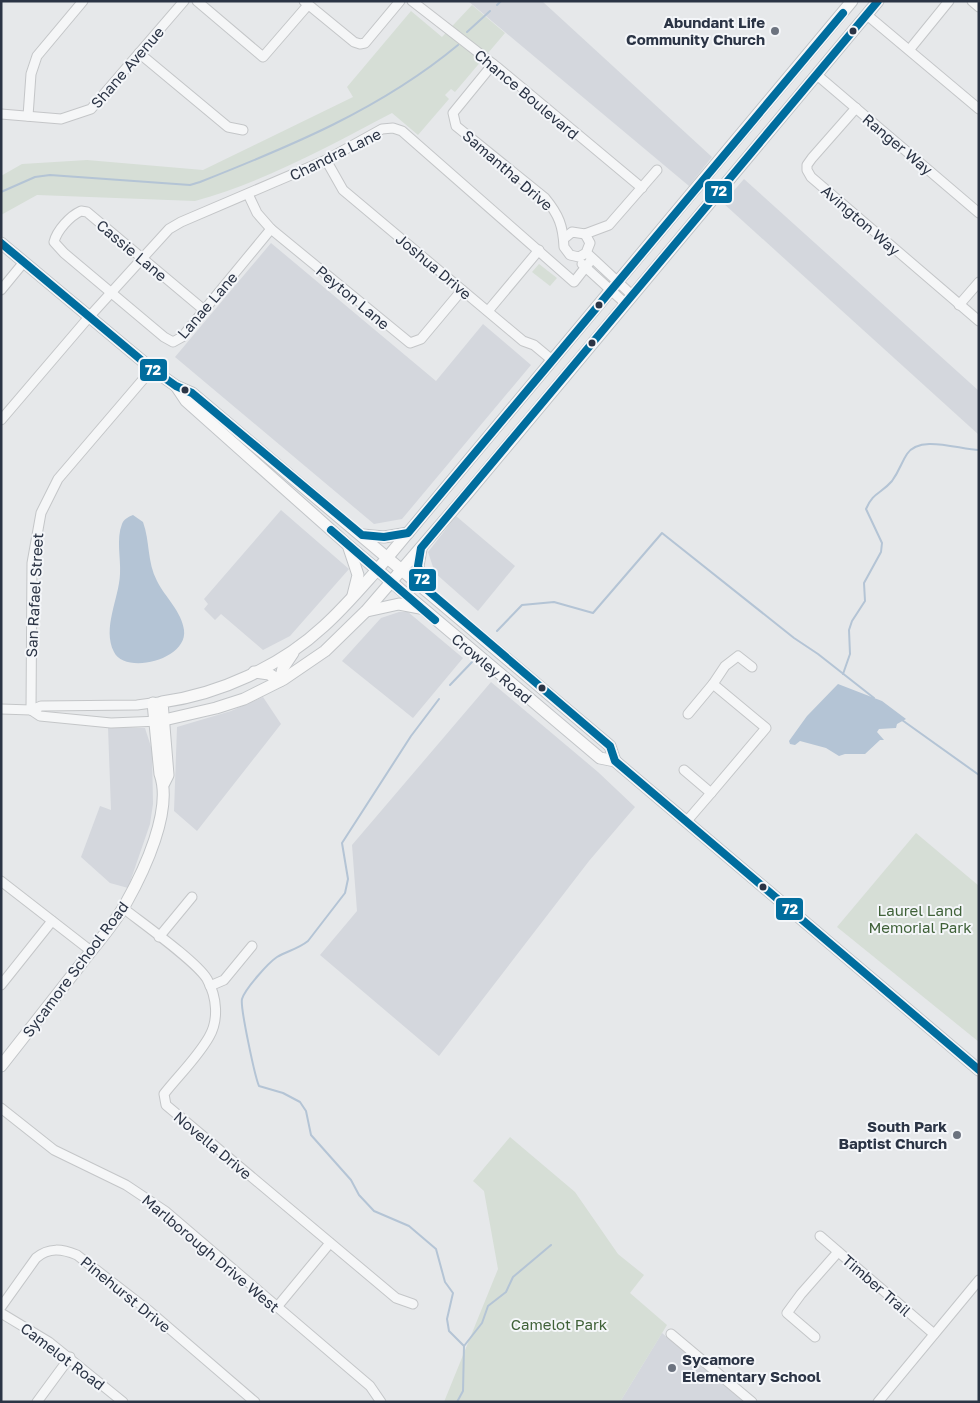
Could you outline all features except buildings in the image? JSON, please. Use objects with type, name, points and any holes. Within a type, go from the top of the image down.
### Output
[{"type":"main road","points":[[158,703],[210,691],[254,672],[299,646],[324,626],[353,597],[852,1]]},
{"type":"main road","points":[[159,721],[216,708],[244,699],[280,681],[325,651],[366,612],[504,450],[878,1]]},
{"type":"main road","name":"Crowley Road","points":[[1,243],[152,369],[176,386],[192,393],[425,588],[610,746],[614,761]]},
{"type":"main road","name":"Crowley Road","points":[[176,386],[186,401],[201,415],[391,582],[600,758],[614,761],[979,1070]]},
{"type":"main road","points":[[201,415],[215,420],[250,449],[262,452]]},
{"type":"main road","points":[[488,437],[504,450]]},
{"type":"main road","points":[[362,535],[384,537],[408,533]]},
{"type":"main road","points":[[349,546],[358,575],[353,597]]},
{"type":"main road","points":[[421,548],[418,566],[425,588]]},
{"type":"main road","points":[[366,612],[399,604],[423,609]]},
{"type":"main road","points":[[280,681],[283,668],[299,646]]},
{"type":"main road","points":[[254,672],[269,674],[280,681]]},
{"type":"main road","name":"Sycamore School Road","points":[[1,1066],[123,908],[142,870],[157,830],[164,783],[168,775],[158,703]]},
{"type":"street","points":[[28,116],[31,74],[37,56],[83,1]]},
{"type":"street","name":"Shane Avenue","points":[[1,114],[61,119],[91,109],[184,1]]},
{"type":"street","points":[[197,1],[263,57],[306,3],[354,42],[360,44],[365,43],[400,1]]},
{"type":"street","name":"Chance Boulevard","points":[[412,1],[493,64],[642,188]]},
{"type":"street","points":[[910,49],[949,1]]},
{"type":"street","points":[[972,1],[979,7]]},
{"type":"street","points":[[867,15],[910,49],[979,109]]},
{"type":"street","points":[[139,53],[228,127],[243,130]]},
{"type":"street","name":"Samantha Drive","points":[[493,64],[452,113],[456,126],[545,198],[556,212],[566,237],[564,242],[566,252],[629,300]]},
{"type":"street","name":"Ranger Way","points":[[817,75],[979,213]]},
{"type":"street","name":"Avington Way","points":[[856,108],[812,158],[807,170],[811,177],[979,322]]},
{"type":"street","name":"Chandra Lane","points":[[1,420],[89,317],[169,229],[326,160],[382,129],[393,128],[402,131],[574,282],[585,267],[589,256]]},
{"type":"street","name":"Joshua Drive","points":[[326,160],[344,190],[523,341],[534,346],[552,360]]},
{"type":"street","points":[[585,234],[609,225],[657,170]]},
{"type":"street","name":"Peyton Lane","points":[[248,194],[257,213],[271,229],[410,343],[421,339],[462,290]]},
{"type":"street","name":"Cassie Lane","points":[[111,294],[56,245],[55,238],[60,230],[76,213],[81,211],[87,212],[204,310]]},
{"type":"street","name":"Lanae Lane","points":[[111,294],[173,342],[182,337],[271,229]]},
{"type":"street","points":[[566,237],[577,231],[585,234],[590,243],[589,256],[574,257]]},
{"type":"street","points":[[488,311],[539,250]]},
{"type":"street","name":"Samantha Drive","points":[[589,256],[614,287]]},
{"type":"street","points":[[1,290],[24,262]]},
{"type":"street","points":[[959,305],[979,282]]},
{"type":"street","name":"San Rafael Street","points":[[31,710],[32,563],[41,514],[50,491],[72,461],[152,369]]},
{"type":"street","points":[[688,714],[725,666],[738,656],[752,667]]},
{"type":"street","points":[[686,822],[766,728],[713,684]]},
{"type":"street","points":[[1,709],[31,710],[41,706],[137,706],[158,703]]},
{"type":"street","points":[[31,710],[40,716],[111,723],[159,721]]},
{"type":"street","points":[[684,770],[711,793]]},
{"type":"street","points":[[1,881],[91,951]]},
{"type":"street","points":[[159,937],[192,897]]},
{"type":"street","name":"Novella Drive","points":[[123,908],[206,978],[213,994],[217,1018],[209,1038],[164,1094],[166,1105],[396,1298],[413,1304]]},
{"type":"street","points":[[1,985],[52,920]]},
{"type":"street","points":[[210,986],[224,980],[252,946]]},
{"type":"street","name":"Marlborough Drive West","points":[[1,1108],[54,1150],[126,1184],[165,1211],[370,1386],[381,1402]]},
{"type":"street","name":"Timber Trail","points":[[820,1236],[934,1334]]},
{"type":"street","points":[[277,1307],[330,1243]]},
{"type":"street","name":"Pinehurst Drive","points":[[1,1307],[36,1258],[44,1252],[65,1250],[77,1255],[148,1310],[255,1402]]},
{"type":"street","points":[[815,1337],[788,1313],[801,1294],[838,1252]]},
{"type":"street","points":[[878,1402],[979,1280]]},
{"type":"street","name":"Camelot Road","points":[[1,1313],[70,1357],[123,1402]]},
{"type":"street","points":[[671,1334],[752,1402]]},
{"type":"street","points":[[37,1402],[70,1357]]},
{"type":"shaded area","points":[[468,1],[542,1],[712,157],[689,186]]},
{"type":"shaded area","points":[[744,179],[979,391],[979,435],[723,203]]},
{"type":"shaded area","points":[[271,243],[436,381],[483,324],[531,365],[402,519],[374,524],[175,357]]},
{"type":"shaded area","points":[[281,510],[349,569],[290,636],[263,650],[221,614],[215,620],[204,609],[208,604],[204,599]]},
{"type":"shaded area","points":[[456,516],[515,566],[478,611],[435,573],[428,552]]},
{"type":"shaded area","points":[[399,612],[408,612],[463,658],[413,718],[342,661],[381,618]]},
{"type":"shaded area","points":[[491,682],[598,772],[635,807],[589,861],[439,1056],[320,955],[357,911],[352,845]]},
{"type":"shaded area","points":[[263,697],[281,724],[197,831],[174,811],[177,727],[231,711]]},
{"type":"shaded area","points":[[108,727],[145,728],[152,750],[153,804],[150,824],[128,888],[110,883],[81,857],[100,806],[111,810]]},
{"type":"shaded area","name":"Sycamore Elementary School","points":[[662,1333],[744,1402],[620,1402]]},
{"type":"green space","points":[[472,5],[505,33],[455,92],[451,89],[445,95],[449,99],[418,135],[392,113],[271,174],[195,201],[37,195],[1,215],[1,176],[22,164],[87,160],[203,170],[353,97],[347,87],[411,11],[442,37]]},
{"type":"green space","points":[[539,264],[557,278],[550,286],[532,272]]},
{"type":"green space","name":"Laurel Land Memorial Park","points":[[916,833],[979,886],[979,1042],[837,927]]},
{"type":"green space","name":"Camelot Park","points":[[510,1137],[575,1192],[618,1254],[644,1275],[630,1293],[667,1325],[620,1402],[444,1402],[498,1269],[484,1191],[473,1181]]},
{"type":"water","points":[[133,515],[143,522],[154,574],[160,587],[180,617],[184,630],[183,641],[176,649],[167,656],[155,661],[142,663],[120,659],[114,652],[110,633],[110,623],[120,574],[120,530],[124,521]]},
{"type":"water","points":[[838,684],[882,701],[906,719],[897,724],[896,728],[879,729],[877,732],[884,740],[880,740],[865,754],[845,754],[839,756],[826,748],[800,741],[795,745],[790,744],[789,741],[807,716]]},
{"type":"waterway","points":[[497,5],[501,1]]},
{"type":"waterway","points":[[467,32],[490,11]]},
{"type":"waterway","points":[[1,192],[35,177],[50,175],[190,185],[200,182],[301,140],[367,107],[429,68],[458,45]]},
{"type":"waterway","points":[[843,674],[850,654],[849,630],[852,621],[865,601],[864,583],[881,552],[882,543],[866,509],[869,503],[874,496],[892,481],[907,454],[913,448],[921,445],[941,444],[979,450]]},
{"type":"waterway","points":[[497,631],[522,605],[554,602],[593,613],[662,533],[794,638],[818,654],[874,698]]},
{"type":"waterway","points":[[450,685],[472,662]]},
{"type":"waterway","points":[[439,699],[411,736],[342,843],[348,879],[345,893],[308,941],[277,957],[263,970],[244,995],[242,1005],[248,1042],[259,1086],[283,1093],[300,1102],[306,1111],[311,1135],[351,1180],[359,1195],[374,1211],[409,1226],[436,1249],[445,1282],[453,1293],[447,1319],[449,1331],[464,1346],[463,1391],[457,1402]]},
{"type":"waterway","points":[[902,720],[979,775]]},
{"type":"waterway","points":[[464,1346],[482,1323],[488,1306],[506,1292],[513,1277],[551,1245]]},
{"type":"transit line","name":"72","points":[[878,1],[421,548],[418,566],[425,588],[610,746],[615,761],[979,1070]]},
{"type":"transit line","name":"72","points":[[1,243],[152,369],[176,386],[192,393],[362,535],[384,537],[408,533],[843,13]]},
{"type":"transit line","name":"72","points":[[331,530],[435,620]]},
{"type":"place","name":"Abundant Life Community Church","points":[[775,31]]},
{"type":"place","name":"South Park Baptist Church","points":[[957,1135]]},
{"type":"place","name":"Sycamore Elementary School","points":[[672,1368]]}]
